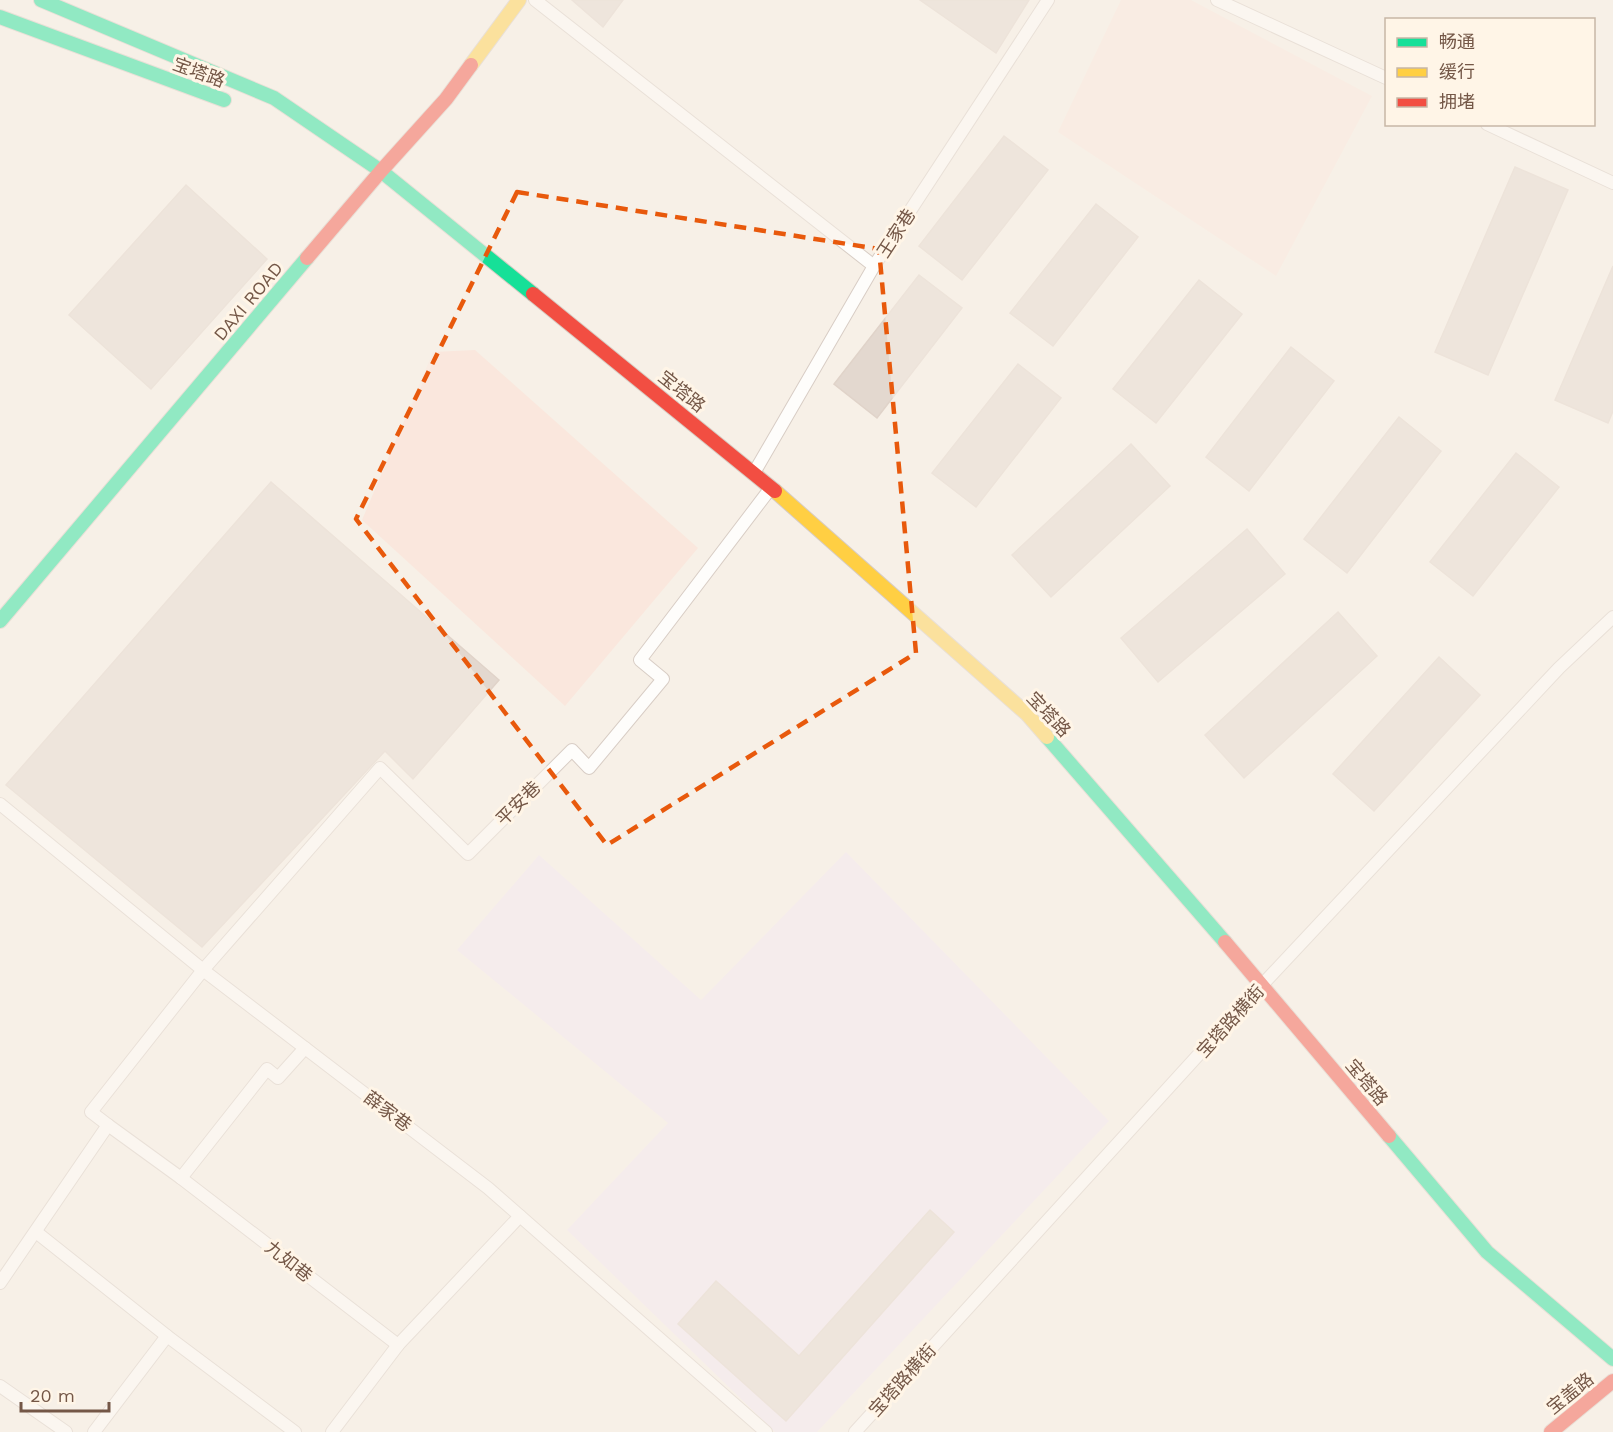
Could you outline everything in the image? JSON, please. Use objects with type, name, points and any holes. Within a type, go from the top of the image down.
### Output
[{"type":"main road","name":"宝塔路","points":[[41,0],[274,98],[381,171],[754,472],[1027,714],[1262,985],[1487,1252],[1613,1359]]},
{"type":"main road","name":"DAXI ROAD","points":[[0,621],[381,171],[446,99],[519,0]]},
{"type":"main road","name":"宝塔路","points":[[0,17],[233,103]]},
{"type":"main road","name":"宝塔路","points":[[297,131],[381,171]]},
{"type":"main road","name":"宝盖路","points":[[1551,1432],[1613,1381]]},
{"type":"lane","points":[[535,0],[874,266]]},
{"type":"lane","name":"王家巷","points":[[754,472],[874,266],[1048,0]]},
{"type":"lane","points":[[1217,0],[1385,78]]},
{"type":"lane","points":[[1491,126],[1613,183]]},
{"type":"lane","name":"平安巷","points":[[203,970],[380,768],[468,854],[572,750],[589,768],[663,679],[640,660],[771,487]]},
{"type":"lane","name":"宝塔路横街","points":[[855,1432],[1262,985],[1559,668],[1613,617]]},
{"type":"lane","name":"薛家巷","points":[[0,804],[203,970],[488,1188],[766,1432]]},
{"type":"lane","name":"九如巷","points":[[203,970],[91,1112],[181,1178],[398,1345]]},
{"type":"lane","points":[[181,1178],[267,1069],[278,1078],[304,1048]]},
{"type":"lane","points":[[0,1283],[108,1125]]},
{"type":"lane","points":[[332,1432],[398,1345],[520,1216]]},
{"type":"lane","points":[[36,1232],[166,1336],[295,1432]]},
{"type":"lane","points":[[94,1432],[166,1336]]},
{"type":"lane","points":[[0,1386],[66,1432]]},
{"type":"highlighted area","points":[[517,192],[879,249],[916,653],[607,845],[356,519]]},
{"type":"shaded area","points":[[1121,0],[1191,0],[1372,96],[1276,276],[1058,132]]},
{"type":"shaded area","points":[[475,350],[698,548],[565,706],[362,520],[433,352]]},
{"type":"shaded area","points":[[846,852],[1109,1121],[817,1432],[775,1432],[567,1230],[668,1123],[457,950],[539,855],[701,1000]]},
{"type":"building","points":[[572,0],[623,0],[603,27]]},
{"type":"building","points":[[920,0],[1029,0],[996,53]]},
{"type":"building","points":[[1004,136],[1048,170],[962,280],[919,246]]},
{"type":"building","points":[[1515,167],[1568,190],[1488,375],[1435,352]]},
{"type":"building","points":[[186,185],[267,259],[151,389],[69,315]]},
{"type":"building","points":[[1096,204],[1138,237],[1053,346],[1010,313]]},
{"type":"building","points":[[1613,266],[1613,411],[1608,423],[1555,400]]},
{"type":"building","points":[[919,275],[962,308],[877,418],[834,384]]},
{"type":"building","points":[[1199,280],[1242,314],[1156,423],[1113,389]]},
{"type":"building","points":[[1291,347],[1334,381],[1249,491],[1206,457]]},
{"type":"building","points":[[1018,364],[1061,398],[976,507],[932,473]]},
{"type":"building","points":[[1399,417],[1441,451],[1347,573],[1304,539]]},
{"type":"building","points":[[1131,444],[1170,486],[1051,597],[1012,555]]},
{"type":"building","points":[[1516,453],[1559,487],[1473,596],[1430,562]]},
{"type":"building","points":[[271,482],[499,680],[413,779],[385,751],[202,947],[6,785]]},
{"type":"building","points":[[1247,529],[1285,574],[1158,682],[1121,638]]},
{"type":"building","points":[[1338,612],[1377,656],[1244,778],[1205,735]]},
{"type":"building","points":[[1439,657],[1480,695],[1374,811],[1333,774]]},
{"type":"building","points":[[930,1210],[954,1232],[786,1421],[678,1324],[716,1281],[799,1356]]},
{"type":"traffic: fast","points":[[41,0],[274,98],[381,171],[533,294]]},
{"type":"traffic: fast","points":[[0,17],[224,100]]},
{"type":"traffic: fast","points":[[0,621],[307,258]]},
{"type":"traffic: fast","points":[[1047,737],[1225,942]]},
{"type":"traffic: fast","points":[[1389,1136],[1487,1252],[1613,1359]]},
{"type":"traffic: slow","points":[[471,65],[519,0]]},
{"type":"traffic: slow","points":[[775,491],[1027,714],[1047,737]]},
{"type":"traffic: jam","points":[[307,258],[446,99],[471,65]]},
{"type":"traffic: jam","points":[[533,294],[775,491]]},
{"type":"traffic: jam","points":[[1225,942],[1389,1136]]},
{"type":"traffic: jam","points":[[1551,1432],[1613,1381]]}]
